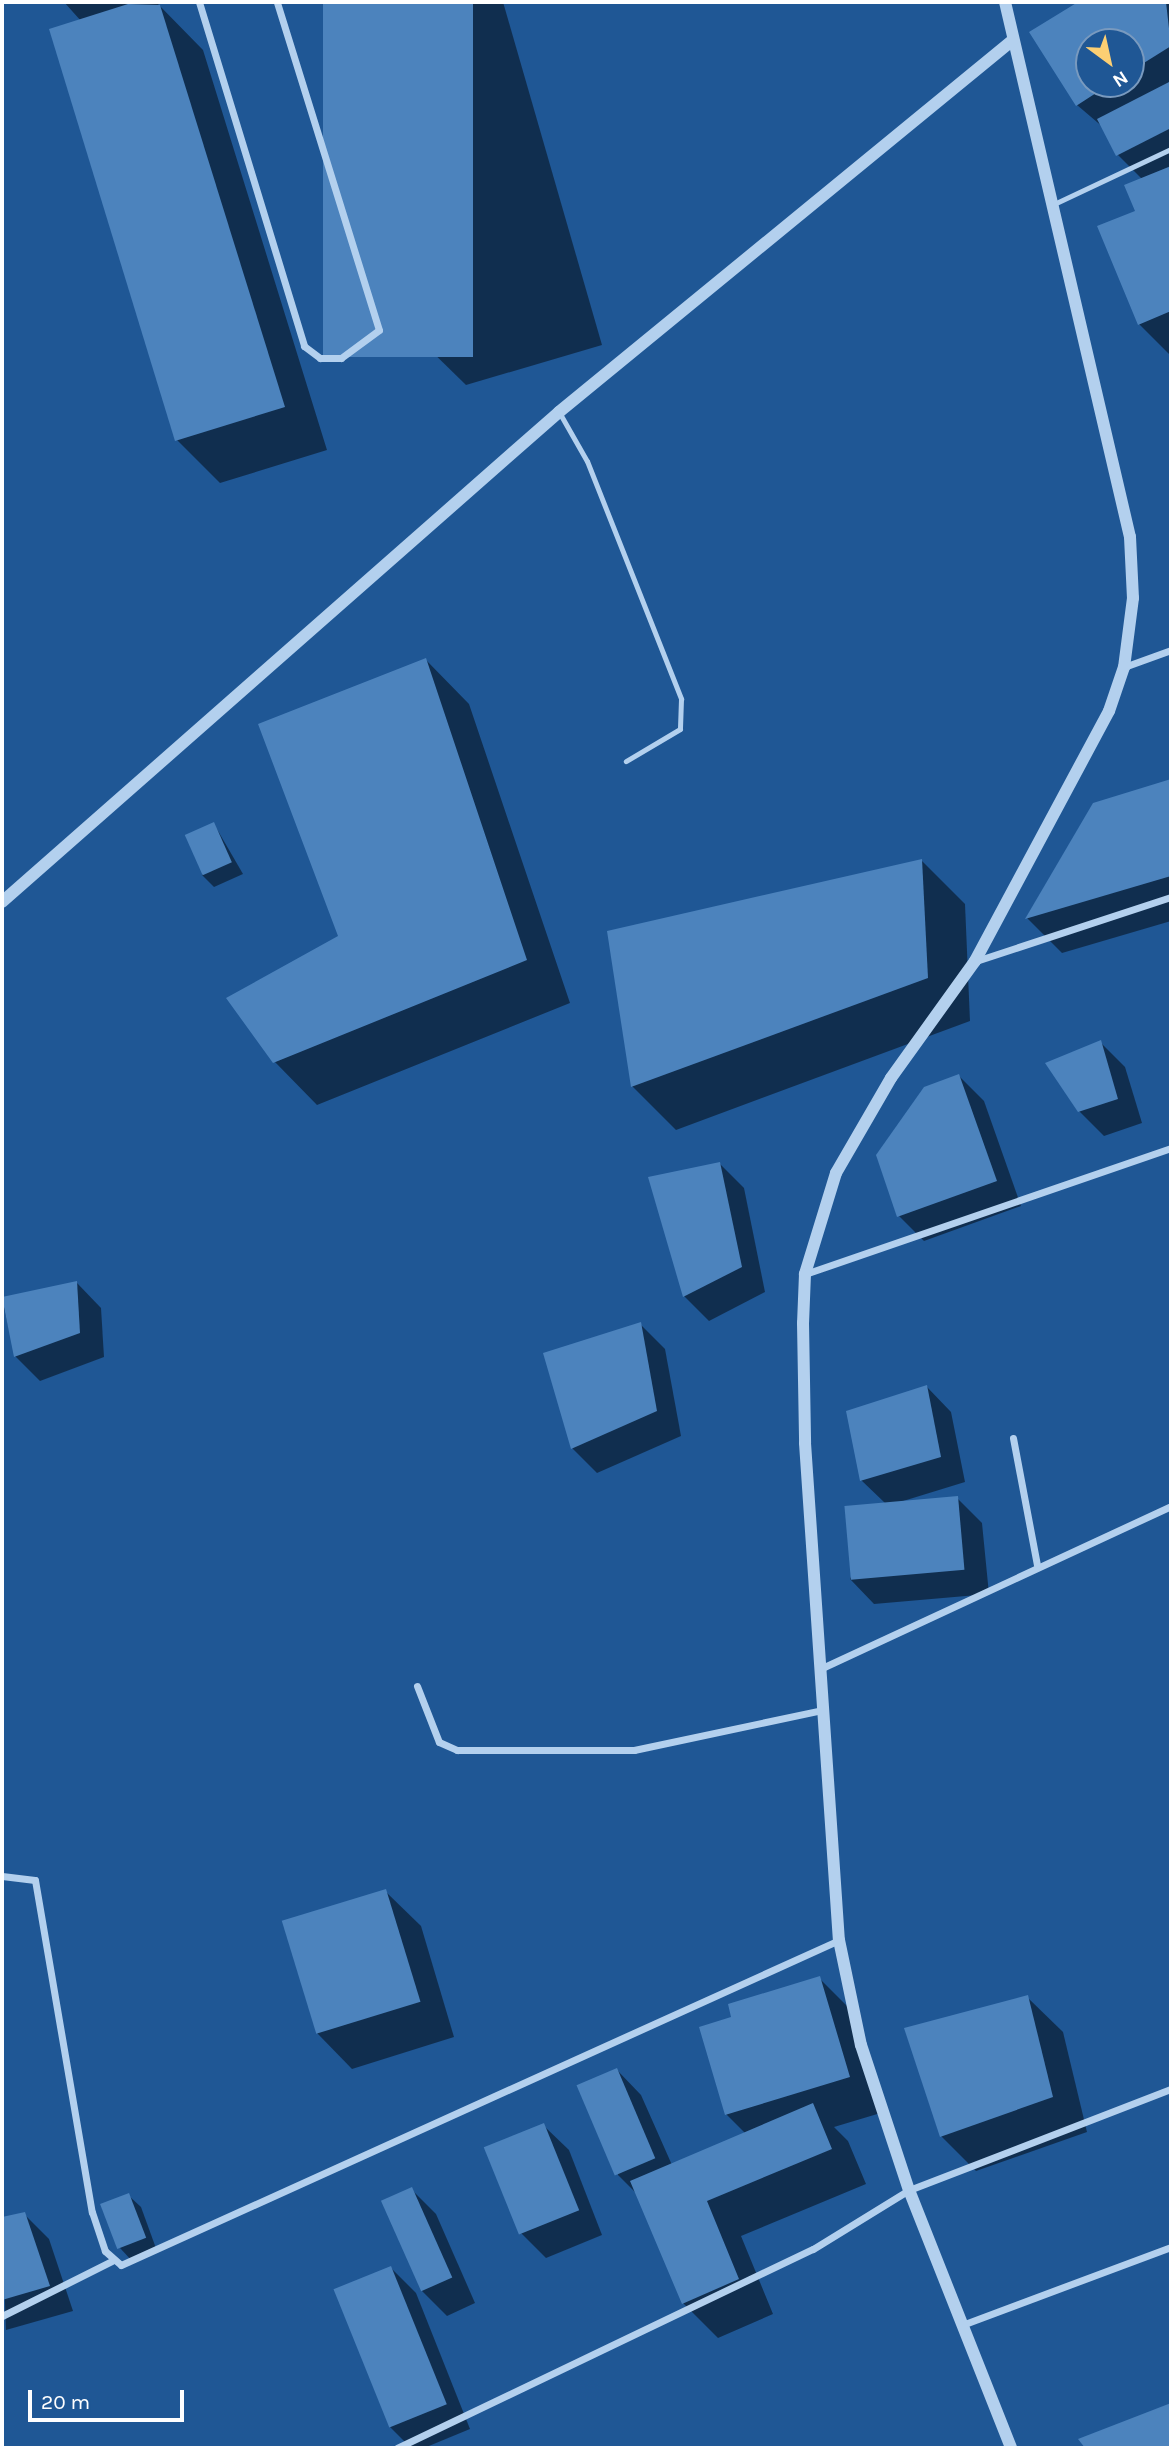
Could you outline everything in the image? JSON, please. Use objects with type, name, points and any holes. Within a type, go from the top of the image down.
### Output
[{"type":"street","points":[[199,2],[304,346],[320,358],[341,358],[379,330],[276,2]]},
{"type":"street","points":[[1005,2],[1130,537],[1133,598],[1124,667],[1109,711],[975,961],[891,1078],[836,1173],[805,1274],[805,1443],[839,1940],[861,2045],[909,2190],[1011,2448]]},
{"type":"street","points":[[2,902],[559,412],[1013,40]]},
{"type":"street","points":[[1124,667],[1171,650]]},
{"type":"street","points":[[975,961],[1171,897]]},
{"type":"street","points":[[805,1274],[1171,1148]]},
{"type":"street","points":[[1013,1438],[1037,1565]]},
{"type":"street","points":[[822,1668],[1037,1565],[1171,1506]]},
{"type":"street","points":[[417,1686],[439,1742],[457,1750],[634,1751],[822,1710]]},
{"type":"street","points":[[2,1876],[35,1880],[92,2212],[112,2261]]},
{"type":"street","points":[[2,2316],[112,2261],[129,2264],[323,2179],[839,1940]]},
{"type":"street","points":[[397,2448],[813,2249],[909,2190],[1171,2089]]},
{"type":"street","points":[[961,2326],[1171,2247]]},
{"type":"lane","points":[[1054,205],[1171,149]]},
{"type":"lane","points":[[559,412],[587,461],[681,699],[680,729],[626,761]]},
{"type":"building","points":[[323,2],[473,2],[473,357],[323,357]]},
{"type":"building","points":[[1078,2],[1166,2],[1171,46],[1145,62],[1145,28],[1075,28],[1075,98],[1088,98],[1076,106],[1029,32]]},
{"type":"building","points":[[128,4],[160,5],[285,407],[175,441],[49,29]]},
{"type":"building","points":[[1171,81],[1171,128],[1116,156],[1097,119],[1138,98],[1145,98],[1145,94]]},
{"type":"building","points":[[1171,166],[1171,311],[1138,325],[1097,226],[1135,211],[1124,185]]},
{"type":"building","points":[[426,658],[527,960],[273,1063],[226,998],[338,936],[258,724]]},
{"type":"building","points":[[1171,779],[1171,876],[1025,919],[1093,803]]},
{"type":"building","points":[[214,822],[232,862],[203,875],[185,835]]},
{"type":"building","points":[[922,859],[928,978],[631,1087],[607,931]]},
{"type":"building","points":[[1101,1040],[1118,1099],[1078,1112],[1045,1063]]},
{"type":"building","points":[[959,1074],[997,1181],[897,1217],[876,1155],[924,1087]]},
{"type":"building","points":[[720,1162],[742,1267],[683,1297],[648,1177]]},
{"type":"building","points":[[77,1281],[80,1333],[14,1357],[2,1297]]},
{"type":"building","points":[[641,1322],[657,1411],[571,1449],[543,1353]]},
{"type":"building","points":[[927,1385],[941,1457],[860,1481],[846,1411]]},
{"type":"building","points":[[958,1496],[964,1570],[851,1580],[844,1506]]},
{"type":"building","points":[[386,1889],[420,2002],[316,2034],[282,1921]]},
{"type":"building","points":[[820,1976],[850,2077],[725,2115],[699,2027],[731,2017],[728,2004]]},
{"type":"building","points":[[1028,1995],[1053,2097],[940,2137],[904,2028]]},
{"type":"building","points":[[617,2068],[655,2158],[615,2175],[576,2085]]},
{"type":"building","points":[[813,2103],[832,2149],[707,2201],[739,2279],[682,2304],[630,2181]]},
{"type":"building","points":[[544,2123],[579,2210],[519,2235],[484,2147]]},
{"type":"building","points":[[412,2187],[452,2277],[421,2291],[381,2201]]},
{"type":"building","points":[[129,2193],[146,2238],[117,2249],[100,2204]]},
{"type":"building","points":[[25,2212],[50,2286],[2,2300],[2,2217]]},
{"type":"building","points":[[391,2266],[447,2404],[389,2427],[334,2289]]},
{"type":"building","points":[[1171,2403],[1171,2448],[1085,2448],[1078,2439]]}]
